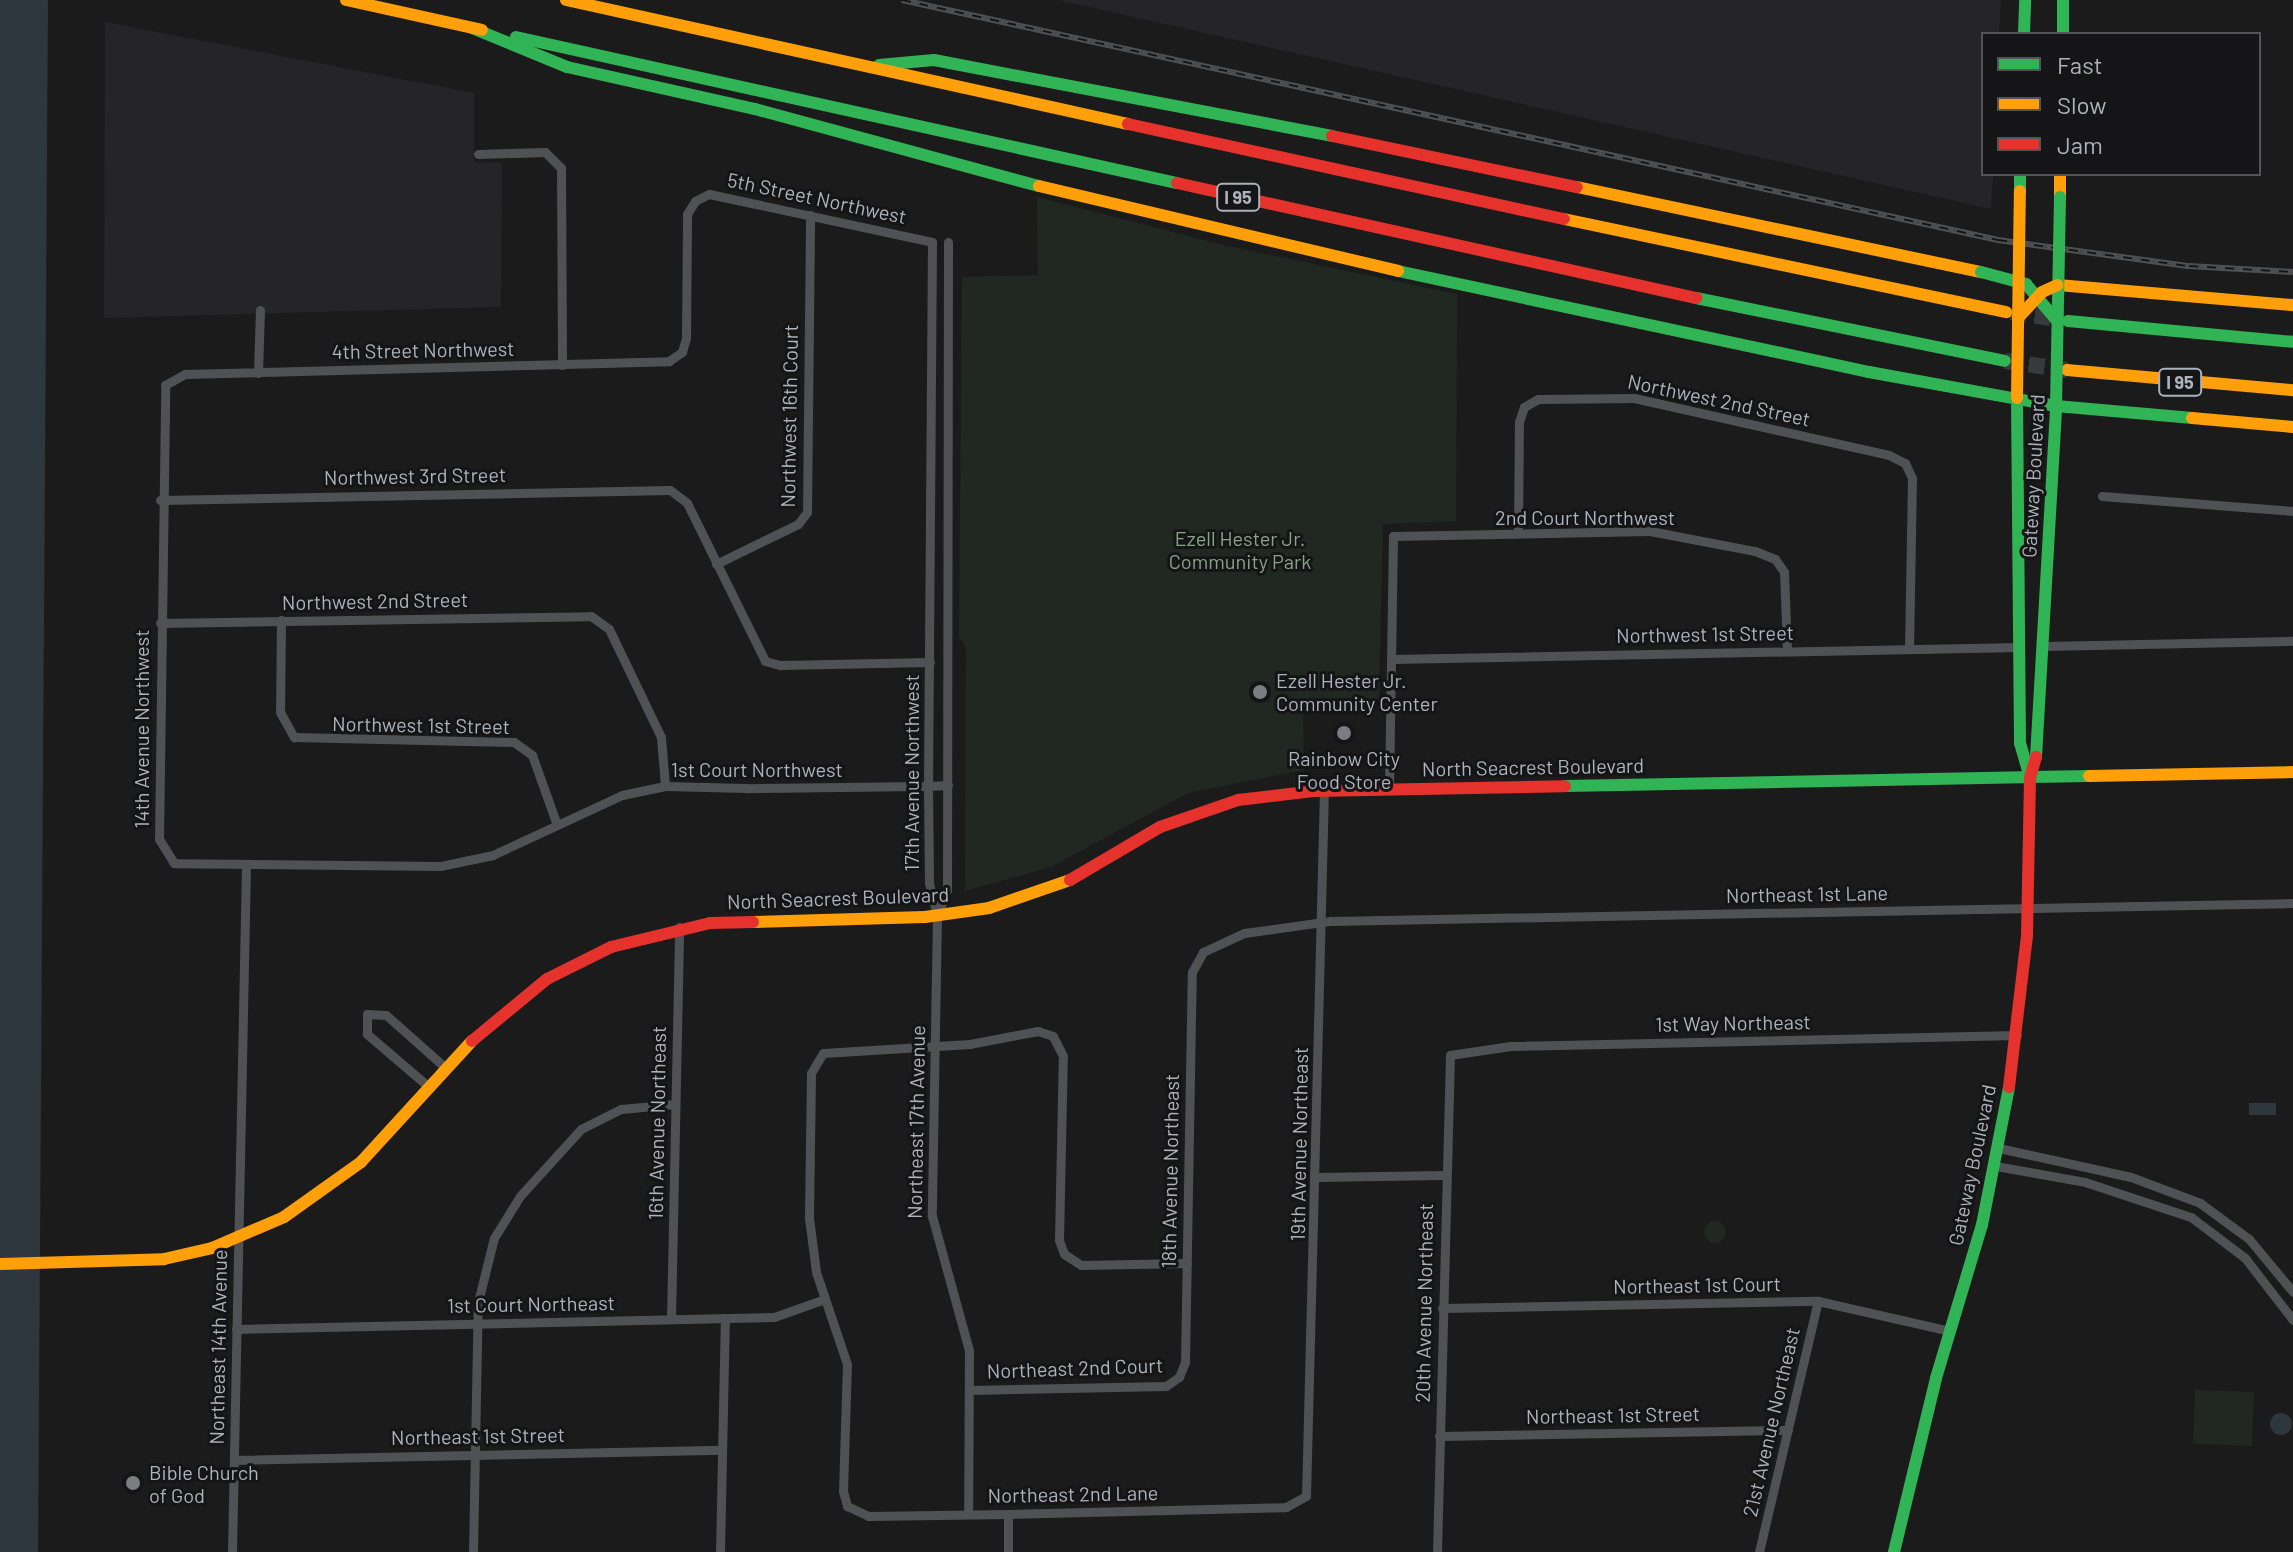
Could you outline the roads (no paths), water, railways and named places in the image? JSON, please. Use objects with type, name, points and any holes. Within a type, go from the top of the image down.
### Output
[{"type":"main road","name":"I 95","points":[[346,0],[1776,316],[2005,361]]},
{"type":"main road","name":"I 95","points":[[566,0],[2012,315]]},
{"type":"main road","points":[[2024,32],[2025,0]]},
{"type":"main road","points":[[2063,0],[2063,32]]},
{"type":"main road","points":[[472,28],[567,67],[742,106],[1194,226],[1857,370],[2056,406],[2293,427]]},
{"type":"main road","points":[[862,66],[934,60],[1131,94],[2019,279],[2063,321],[2293,342]]},
{"type":"main road","name":"Gateway Boulevard","points":[[2020,176],[2019,279],[2012,315],[2017,398],[2020,743],[2030,778]]},
{"type":"main road","name":"Gateway Boulevard","points":[[1894,1552],[1996,1166],[2017,1035],[2028,907],[2030,778],[2040,743],[2063,321],[2060,176]]},
{"type":"main road","points":[[2012,315],[2038,295],[2064,285],[2293,305]]},
{"type":"main road","name":"I 95","points":[[2067,370],[2293,390]]},
{"type":"main road","name":"North Seacrest Boulevard","points":[[0,1264],[164,1259],[238,1239],[284,1217],[337,1182],[490,1021],[547,979],[611,947],[679,927],[741,920],[937,916],[989,908],[1047,890],[1160,827],[1209,807],[1268,794],[2293,772]]},
{"type":"street","points":[[478,154],[545,152],[561,168],[562,365]]},
{"type":"street","name":"5th Street Northwest","points":[[682,352],[686,338],[687,214],[695,201],[716,195],[932,242]]},
{"type":"street","name":"Northwest 16th Court","points":[[716,564],[798,524],[807,512],[810,215]]},
{"type":"street","name":"17th Avenue Northwest","points":[[932,242],[928,786],[929,883],[937,916]]},
{"type":"street","name":"17th Avenue Northwest","points":[[937,916],[947,890],[948,242]]},
{"type":"street","points":[[258,373],[260,310]]},
{"type":"street","name":"4th Street Northwest","points":[[165,385],[185,374],[661,362],[682,352]]},
{"type":"street","name":"14th Avenue Northwest","points":[[165,385],[160,500],[160,846],[181,866],[246,867]]},
{"type":"street","name":"Northwest 2nd Street","points":[[1518,533],[1519,422],[1524,407],[1549,397],[1634,398],[1889,455],[1905,463],[1912,478],[1909,649]]},
{"type":"street","name":"Northwest 3rd Street","points":[[160,500],[670,490],[687,503],[716,564]]},
{"type":"street","points":[[2102,496],[2293,511]]},
{"type":"street","name":"2nd Court Northwest","points":[[1391,659],[1393,536],[1518,533],[1663,532],[1767,556],[1784,572],[1787,650]]},
{"type":"street","points":[[716,564],[760,655],[772,664],[930,662]]},
{"type":"street","name":"Northwest 2nd Street","points":[[160,623],[591,616],[609,629],[661,737],[665,786]]},
{"type":"street","name":"Northwest 1st Street","points":[[281,620],[284,726],[309,741],[514,742],[532,755],[557,825]]},
{"type":"street","points":[[2045,646],[2293,641]]},
{"type":"street","name":"Northwest 1st Street","points":[[1391,659],[2020,647]]},
{"type":"street","points":[[1389,790],[1391,659]]},
{"type":"street","name":"1st Court Northwest","points":[[246,867],[441,866],[493,855],[622,795],[665,786],[948,785]]},
{"type":"street","name":"19th Avenue Northeast","points":[[1306,1496],[1317,1177],[1324,791]]},
{"type":"street","points":[[238,1239],[246,867]]},
{"type":"street","name":"Northeast 1st Lane","points":[[1321,921],[2293,903]]},
{"type":"street","name":"Northeast 17th Avenue","points":[[937,916],[933,1233],[965,1323],[970,1390],[968,1514]]},
{"type":"street","name":"18th Avenue Northeast","points":[[1179,1377],[1185,1362],[1194,964],[1203,952],[1244,933],[1321,921]]},
{"type":"street","name":"16th Avenue Northeast","points":[[671,1319],[679,927]]},
{"type":"street","points":[[429,1087],[367,1034],[367,1014],[386,1015],[446,1068]]},
{"type":"street","points":[[825,1299],[809,1218],[811,1073],[817,1058],[830,1050],[935,1047],[1038,1031],[1058,1042],[1063,1056],[1059,1240],[1064,1254],[1081,1265],[1187,1263]]},
{"type":"street","name":"1st Way Northeast","points":[[1450,1055],[1465,1048],[1510,1046],[2017,1035]]},
{"type":"street","name":"20th Avenue Northeast","points":[[1437,1552],[1444,1175],[1450,1055]]},
{"type":"street","points":[[473,1552],[479,1286],[494,1238],[520,1196],[567,1141],[613,1112],[675,1104]]},
{"type":"street","points":[[1999,1148],[2131,1177],[2200,1203],[2249,1239],[2293,1292]]},
{"type":"street","points":[[1996,1166],[2085,1182],[2191,1217],[2245,1258],[2293,1320]]},
{"type":"street","points":[[1317,1177],[1444,1175]]},
{"type":"street","name":"Northeast 14th Avenue","points":[[232,1552],[238,1239]]},
{"type":"street","name":"1st Court Northeast","points":[[236,1329],[782,1316],[825,1299]]},
{"type":"street","name":"Northeast 2nd Lane","points":[[825,1299],[847,1364],[844,1499],[853,1511],[868,1516],[1286,1507],[1306,1496]]},
{"type":"street","name":"Northeast 1st Court","points":[[1442,1308],[1818,1301],[1950,1331]]},
{"type":"street","name":"21st Avenue Northeast","points":[[1759,1552],[1818,1301]]},
{"type":"street","points":[[720,1552],[725,1318]]},
{"type":"street","name":"Northeast 2nd Court","points":[[970,1390],[1166,1386],[1179,1377]]},
{"type":"street","name":"Northeast 1st Street","points":[[1439,1436],[1788,1430]]},
{"type":"street","name":"Northeast 1st Street","points":[[234,1460],[722,1450]]},
{"type":"street","points":[[1008,1514],[1008,1552]]},
{"type":"tunnel","points":[[2011,312],[2063,320]]},
{"type":"tunnel","points":[[2005,361],[2067,370]]},
{"type":"railway","points":[[902,0],[1998,240],[2189,266],[2293,272]]},
{"type":"place","name":"Ezell Hester Jr. Community Center","points":[[1260,692]]},
{"type":"place","name":"Rainbow City Food Store","points":[[1344,733]]},
{"type":"place","name":"Bible Church of God","points":[[133,1483]]},
{"type":"park label","name":"Ezell Hester Jr. Community Park","points":[[1240,550]]}]
